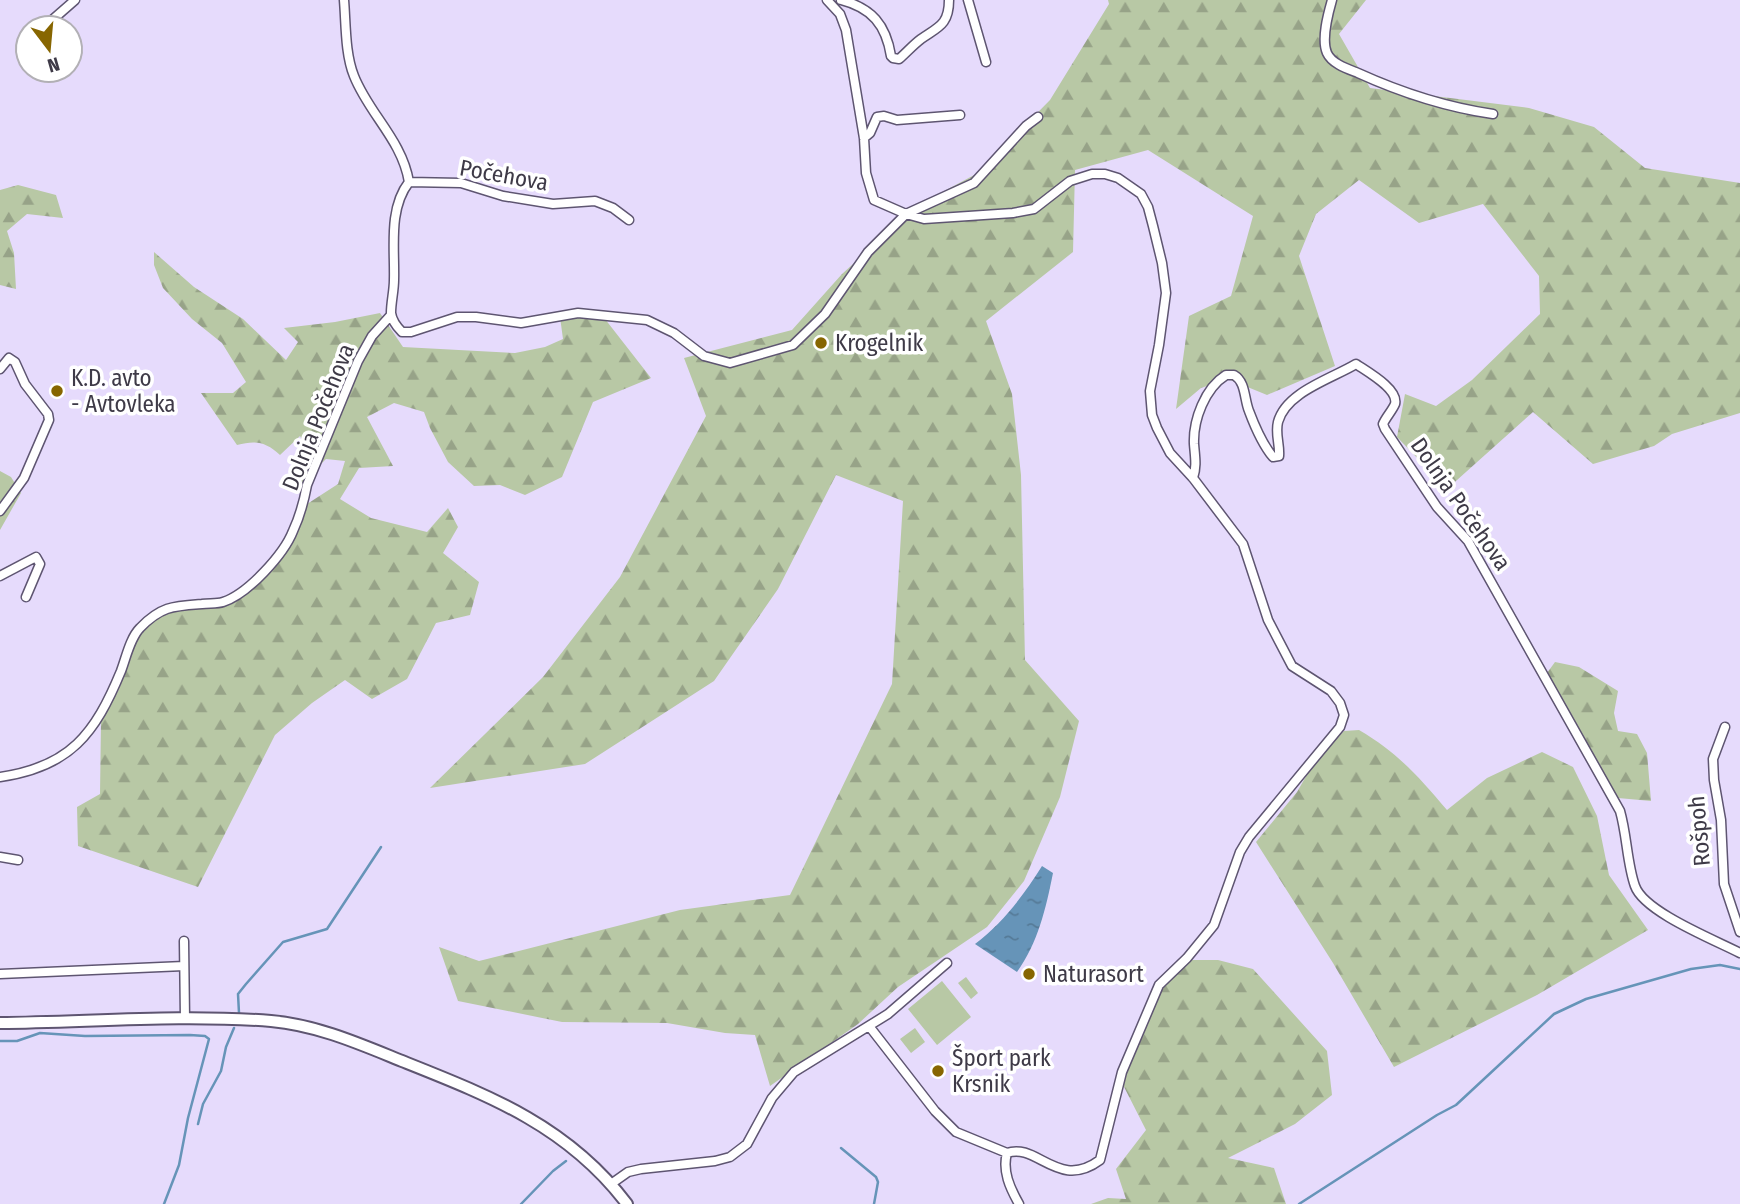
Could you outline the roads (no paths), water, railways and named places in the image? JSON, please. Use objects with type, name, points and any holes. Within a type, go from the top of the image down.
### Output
[{"type":"main road","points":[[0,1023],[185,1019],[271,1021],[322,1030],[471,1088],[518,1110],[562,1138],[611,1184],[627,1204]]},
{"type":"street","points":[[59,14],[75,0]]},
{"type":"street","points":[[344,0],[352,72],[367,102],[392,137],[409,182],[404,188],[396,216],[391,315],[402,332],[411,332],[457,317],[521,323],[578,313],[647,320],[674,333],[704,356],[730,363],[793,345],[825,314],[868,252],[906,214],[965,188],[980,178],[1003,150],[1038,117]]},
{"type":"street","points":[[827,0],[840,14],[846,30],[864,138],[866,173],[874,200],[924,219],[1003,214],[1034,209],[1070,181],[1092,174],[1118,178],[1141,194],[1153,226],[1166,293],[1150,391],[1152,415],[1170,453],[1194,478],[1243,544],[1268,620],[1292,666],[1331,691],[1340,703],[1343,719],[1340,727],[1249,837],[1240,852],[1214,925],[1187,958],[1159,985],[1122,1072],[1100,1160],[1089,1168],[1073,1172],[1015,1151],[1007,1153],[956,1132],[935,1111],[869,1026]]},
{"type":"street","points":[[841,0],[859,5],[880,24],[888,37],[891,56],[899,59],[942,24],[949,10],[949,0]]},
{"type":"street","points":[[968,0],[986,62]]},
{"type":"street","points":[[1332,0],[1325,23],[1326,52],[1336,63],[1411,96],[1463,110],[1493,114]]},
{"type":"street","points":[[864,138],[870,133],[877,117],[897,120],[960,115]]},
{"type":"street","name":"Počehova","points":[[409,182],[461,183],[503,196],[553,204],[595,201],[613,208],[629,219]]},
{"type":"street","name":"Dolnja Počehova","points":[[0,777],[42,768],[68,753],[80,742],[101,713],[137,631],[156,613],[170,606],[222,602],[245,590],[274,560],[292,534],[303,506],[307,485],[358,361],[372,336],[391,315]]},
{"type":"street","points":[[0,369],[9,358],[12,359],[25,384],[48,414],[49,420],[24,478],[0,511]]},
{"type":"street","name":"Dolnja Počehova","points":[[1194,478],[1197,464],[1194,442],[1196,425],[1210,389],[1226,375],[1234,374],[1241,382],[1247,408],[1273,457],[1279,456],[1279,419],[1294,397],[1303,390],[1331,379],[1356,364],[1391,390],[1395,404],[1383,424],[1385,429],[1437,507],[1468,541],[1620,811],[1627,834],[1636,888],[1653,908],[1740,953]]},
{"type":"street","points":[[0,576],[36,556],[40,564],[26,597]]},
{"type":"street","name":"Rošpoh","points":[[1725,727],[1713,759],[1714,780],[1721,820],[1724,884],[1740,932]]},
{"type":"street","points":[[0,857],[18,860]]},
{"type":"street","points":[[184,941],[185,1019]]},
{"type":"street","points":[[611,1184],[628,1172],[641,1169],[730,1157],[747,1144],[772,1098],[794,1073],[888,1014],[947,963]]},
{"type":"street","points":[[0,974],[184,965]]},
{"type":"street","points":[[1007,1153],[1007,1178],[1019,1204]]},
{"type":"water","points":[[1042,866],[1053,873],[1047,899],[1036,937],[1017,972],[975,944],[1012,908]]},
{"type":"waterway","points":[[239,1013],[238,994],[246,984],[283,942],[327,929],[381,847]]},
{"type":"waterway","points":[[1299,1204],[1456,1105],[1554,1014],[1586,999],[1691,969],[1720,965],[1740,969]]},
{"type":"waterway","points":[[198,1124],[203,1104],[221,1071],[226,1047],[234,1028]]},
{"type":"waterway","points":[[0,1041],[17,1041],[40,1033],[85,1036],[190,1035],[205,1036],[209,1039],[188,1118],[179,1165],[164,1204]]},
{"type":"waterway","points":[[841,1148],[876,1177],[878,1182],[874,1204]]},
{"type":"waterway","points":[[521,1204],[566,1161]]},
{"type":"place","name":"Krogelnik","points":[[821,343]]},
{"type":"place","name":"K.D. avto - Avtovleka","points":[[57,391]]},
{"type":"place","name":"Naturasort","points":[[1029,974]]},
{"type":"place","name":"Šport park Krsnik","points":[[938,1071]]}]
